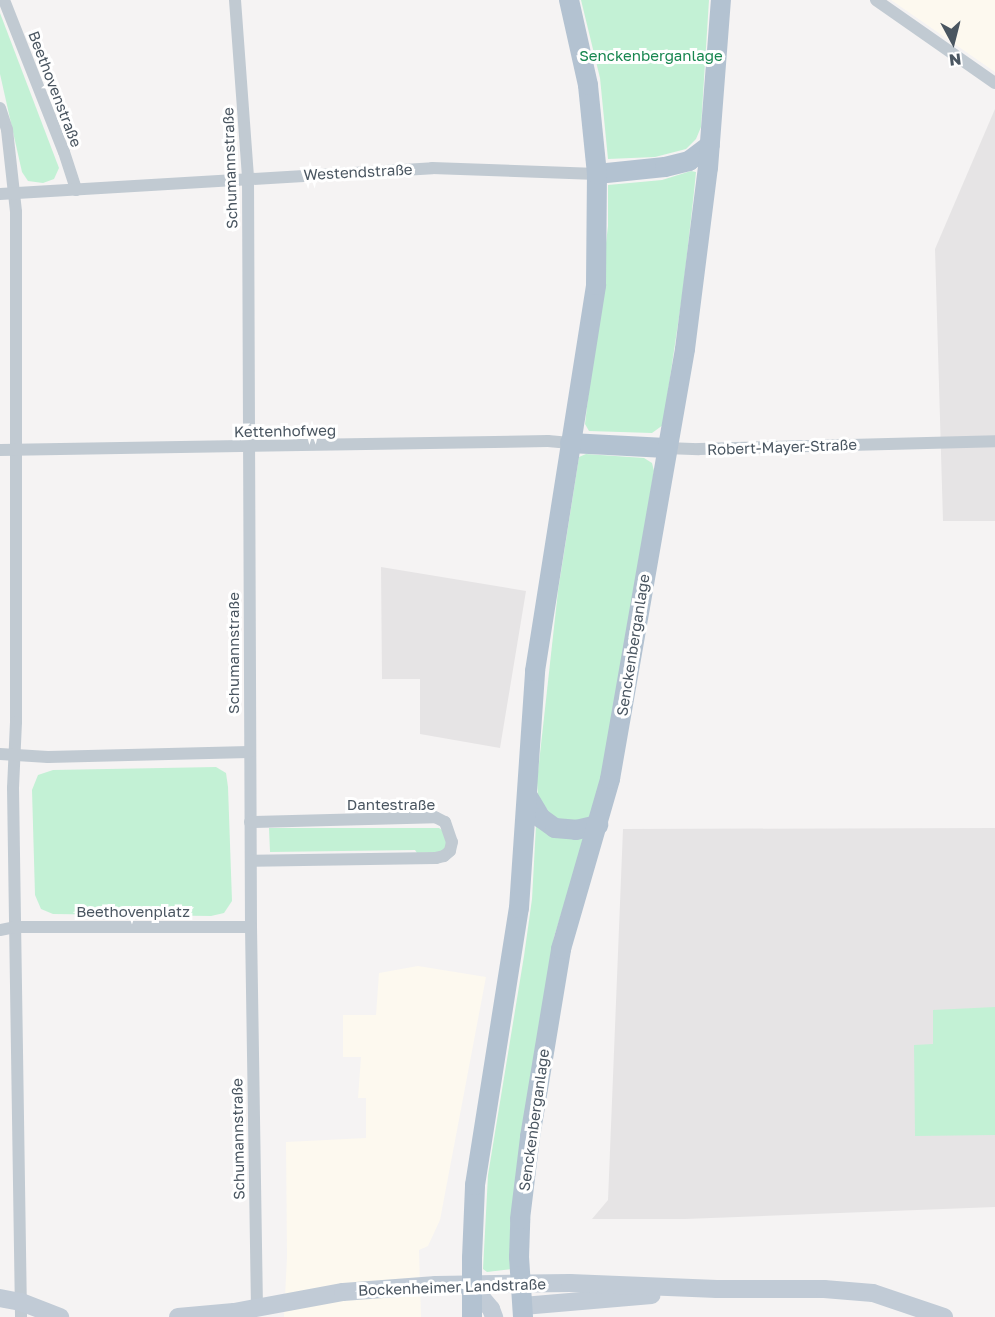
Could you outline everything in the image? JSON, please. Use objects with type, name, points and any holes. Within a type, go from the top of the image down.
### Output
[{"type":"main road","points":[[472,1317],[475,1185],[514,946],[535,671],[596,285],[597,174],[588,85],[569,0]]},
{"type":"main road","name":"Senckenberganlage","points":[[523,1312],[520,1284],[520,1219],[525,1177],[561,949],[598,825],[618,736],[694,288],[710,145],[721,0]]},
{"type":"main road","name":"Westendstraße","points":[[597,174],[665,167],[689,161],[710,145]]},
{"type":"main road","name":"Robert-Mayer-Straße","points":[[570,443],[666,448]]},
{"type":"main road","points":[[527,795],[541,818],[555,828],[576,830],[598,825]]},
{"type":"street","name":"Beethovenstraße","points":[[4,0],[64,152],[76,190]]},
{"type":"street","name":"Schumannstraße","points":[[235,0],[248,179],[250,927],[257,1306]]},
{"type":"street","points":[[876,0],[995,83]]},
{"type":"street","points":[[0,108],[7,130],[15,193],[18,450],[16,756],[13,844],[21,1309]]},
{"type":"street","name":"Westendstraße","points":[[0,194],[432,168],[597,174]]},
{"type":"street","name":"Kettenhofweg","points":[[0,450],[503,441],[570,443]]},
{"type":"street","name":"Robert-Mayer-Straße","points":[[666,448],[708,449],[995,441]]},
{"type":"street","points":[[0,754],[16,756],[249,752]]},
{"type":"street","name":"Dantestraße","points":[[250,822],[435,817],[446,822],[452,842],[450,851],[436,858],[251,861]]},
{"type":"street","points":[[0,844],[13,844]]},
{"type":"street","name":"Beethovenplatz","points":[[0,930],[15,927],[250,927]]},
{"type":"street","name":"Bockenheimer Landstraße","points":[[178,1317],[234,1312],[343,1292],[520,1284],[692,1289],[824,1289],[873,1293],[944,1317]]},
{"type":"street","points":[[471,1285],[491,1309],[494,1317]]},
{"type":"street","name":"Bockenheimer Landstraße","points":[[523,1312],[692,1289]]},
{"type":"street","points":[[0,1298],[21,1309],[60,1317]]},
{"type":"shaded area","points":[[891,0],[995,0],[995,72]]},
{"type":"shaded area","points":[[995,109],[995,521],[943,521],[935,249]]},
{"type":"shaded area","points":[[381,567],[526,591],[500,748],[420,734],[420,679],[382,679]]},
{"type":"shaded area","points":[[995,828],[995,1207],[685,1219],[592,1219],[608,1200],[623,829]]},
{"type":"shaded area","points":[[418,966],[486,977],[440,1220],[428,1246],[419,1250],[421,1317],[284,1317],[287,1257],[286,1142],[366,1138],[366,1098],[358,1098],[361,1057],[343,1057],[343,1015],[376,1015],[379,973]]},
{"type":"green space","name":"Senckenberganlage","points":[[581,0],[709,0],[701,127],[696,139],[686,149],[655,157],[608,159],[600,78]]},
{"type":"green space","points":[[0,13],[59,168],[54,179],[43,183],[28,181],[22,172],[0,74]]},
{"type":"green space","points":[[691,171],[696,172],[694,192],[683,290],[663,425],[652,433],[589,431],[585,424],[608,226],[608,185],[662,180]]},
{"type":"green space","points":[[586,454],[644,458],[652,463],[654,471],[607,757],[590,817],[582,822],[555,820],[538,797],[537,781],[558,591],[579,457]]},
{"type":"green space","points":[[216,767],[226,773],[228,787],[232,901],[224,913],[211,916],[53,914],[41,909],[35,895],[32,790],[38,775],[53,770]]},
{"type":"green space","points":[[536,825],[586,834],[554,937],[526,1122],[511,1269],[487,1272],[483,1269],[488,1175],[532,899]]},
{"type":"green space","points":[[269,828],[439,828],[445,832],[447,837],[446,849],[442,852],[417,853],[415,850],[270,852]]},
{"type":"green space","points":[[995,1007],[995,1135],[915,1136],[914,1045],[933,1044],[933,1010]]}]
